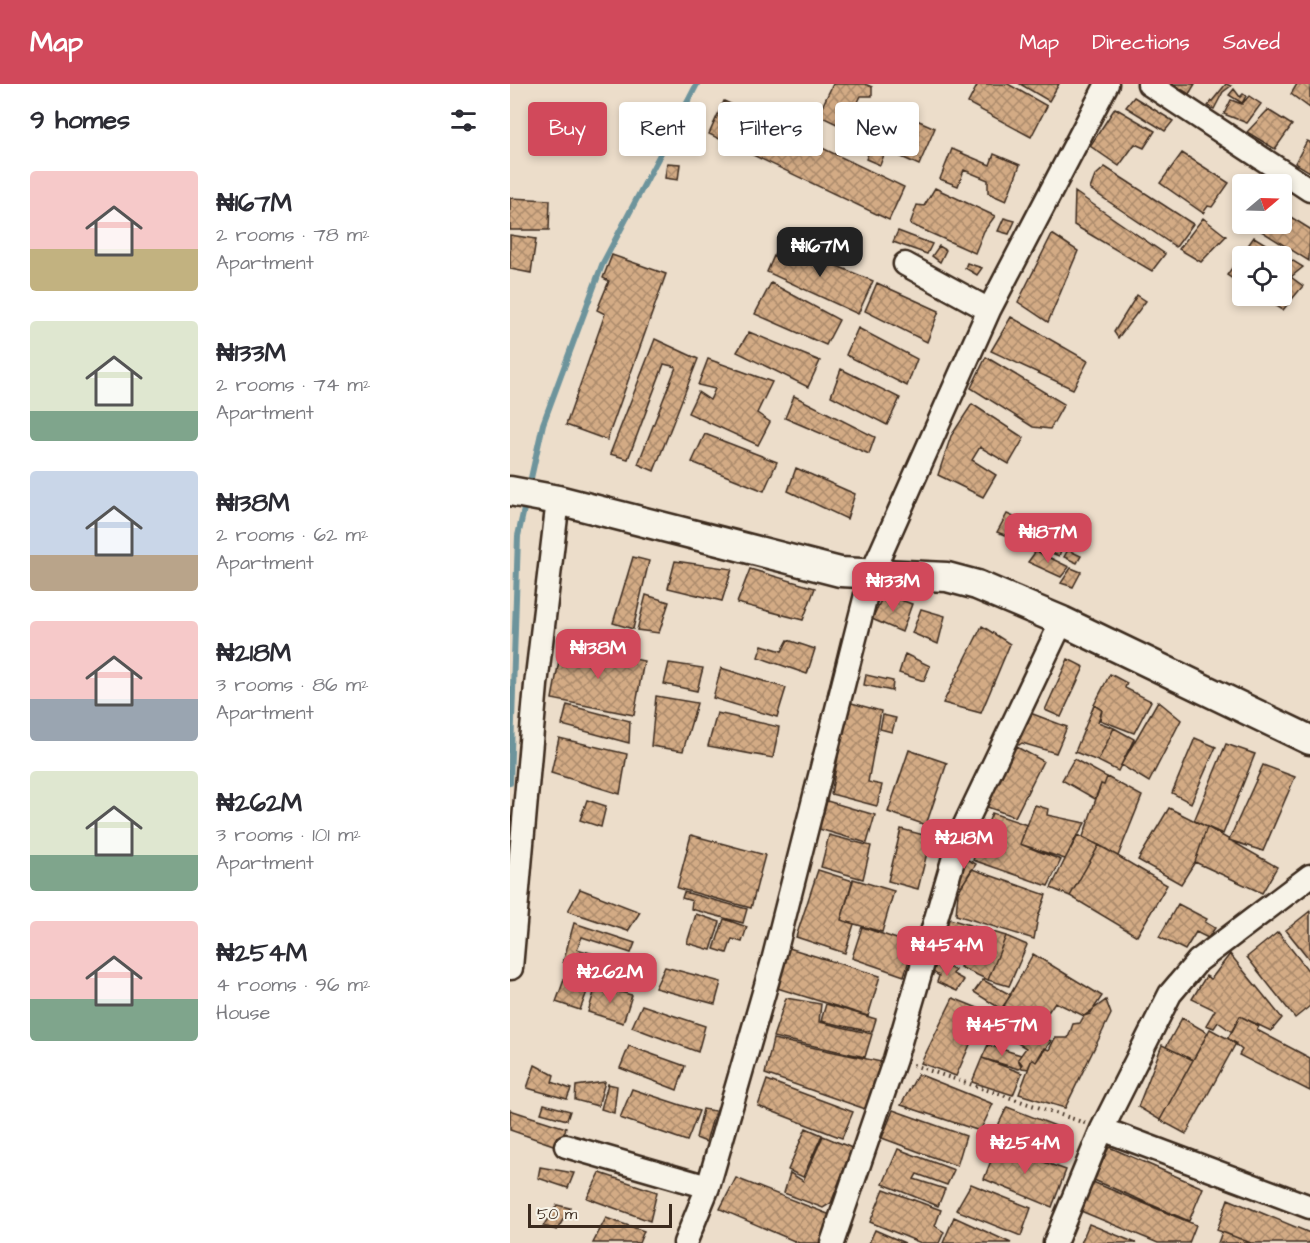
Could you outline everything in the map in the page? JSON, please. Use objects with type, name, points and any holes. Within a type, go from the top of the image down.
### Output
[{"type":"street","points":[[685,1243],[708,1187],[773,962],[871,575],[989,310],[1107,84]]},
{"type":"street","points":[[1149,84],[1310,190]]},
{"type":"street","points":[[905,264],[989,310]]},
{"type":"street","points":[[510,491],[840,572],[947,577],[977,585],[1062,621],[1310,740]]},
{"type":"street","points":[[511,968],[552,500]]},
{"type":"street","points":[[832,1243],[895,1059],[961,833],[1062,621]]},
{"type":"street","points":[[1055,1243],[1102,1129],[1170,994],[1198,961],[1310,876]]},
{"type":"street","points":[[1102,1129],[1310,1207]]},
{"type":"street","points":[[566,1146],[708,1187]]},
{"type":"path","points":[[895,1059],[1102,1129]]},
{"type":"building","points":[[833,84],[865,84],[872,87],[872,96],[861,96],[858,102],[835,102],[835,123],[823,117],[823,105]]},
{"type":"building","points":[[978,84],[1008,84],[1047,106],[1031,137],[968,103]]},
{"type":"building","points":[[1020,84],[1059,84],[1049,101]]},
{"type":"building","points":[[1173,84],[1195,84],[1189,94]]},
{"type":"building","points":[[1226,84],[1231,86],[1223,92],[1214,109],[1208,106]]},
{"type":"building","points":[[1297,84],[1310,84],[1310,108],[1291,94]]},
{"type":"building","points":[[1234,89],[1240,97],[1243,94],[1246,96],[1242,103],[1229,95]]},
{"type":"building","points":[[1249,96],[1261,104],[1247,123],[1224,114],[1231,100],[1242,104]]},
{"type":"building","points":[[1134,97],[1173,121],[1165,131],[1126,107]]},
{"type":"building","points":[[1115,108],[1155,131],[1144,148],[1135,144],[1119,166],[1090,146]]},
{"type":"building","points":[[1268,110],[1292,125],[1275,149],[1247,132]]},
{"type":"building","points":[[718,114],[718,138],[709,134]]},
{"type":"building","points":[[919,121],[935,128],[919,165],[899,156],[919,156]]},
{"type":"building","points":[[1307,141],[1310,142],[1310,172],[1295,163]]},
{"type":"building","points":[[823,148],[904,187],[889,220],[755,156],[823,156]]},
{"type":"building","points":[[952,149],[990,165],[994,154],[1020,165],[1006,201],[988,193],[988,180],[964,170],[958,186],[940,179]]},
{"type":"building","points":[[1182,153],[1229,183],[1212,207],[1208,206],[1203,213],[1160,183]]},
{"type":"building","points":[[867,156],[884,156],[880,165],[866,159]]},
{"type":"building","points":[[667,163],[680,164],[678,180],[665,178]]},
{"type":"building","points":[[1105,167],[1193,224],[1176,247],[1090,189],[1095,176]]},
{"type":"building","points":[[935,188],[995,216],[984,231],[975,253],[910,224],[917,205],[924,206]]},
{"type":"building","points":[[1075,192],[1165,254],[1152,271],[1074,225]]},
{"type":"building","points":[[510,198],[550,200],[549,230],[510,230]]},
{"type":"building","points":[[1004,218],[1015,221],[1009,234],[998,231]]},
{"type":"building","points":[[1203,218],[1226,236],[1201,262],[1179,249]]},
{"type":"building","points":[[1292,218],[1310,229],[1309,261],[1292,250],[1292,246],[1285,246],[1266,234],[1292,234]]},
{"type":"building","points":[[898,231],[932,244],[927,254],[893,242]]},
{"type":"building","points":[[1052,234],[1078,251],[1048,322],[1018,302]]},
{"type":"building","points":[[510,235],[536,239],[531,273],[510,269]]},
{"type":"building","points":[[1254,237],[1269,246],[1248,246]]},
{"type":"building","points":[[780,242],[873,281],[858,314],[767,272]]},
{"type":"building","points":[[939,246],[946,250],[940,262],[932,256]]},
{"type":"building","points":[[612,255],[666,274],[607,440],[566,425],[605,314],[597,310],[609,281],[603,278]]},
{"type":"building","points":[[1292,260],[1303,267],[1292,276]]},
{"type":"building","points":[[967,263],[982,268],[977,275],[965,268]]},
{"type":"building","points":[[1232,268],[1232,278],[1227,275]]},
{"type":"building","points":[[1292,278],[1303,286],[1292,299]]},
{"type":"building","points":[[771,283],[839,320],[826,345],[755,314]]},
{"type":"building","points":[[877,283],[939,311],[927,342],[865,311]]},
{"type":"building","points":[[1137,295],[1146,301],[1118,338],[1114,332]]},
{"type":"building","points":[[1011,317],[1088,361],[1073,389],[991,351]]},
{"type":"building","points":[[858,328],[917,359],[907,386],[846,355]]},
{"type":"building","points":[[749,332],[820,361],[808,387],[737,352]]},
{"type":"building","points":[[655,339],[698,359],[654,471],[638,464],[676,367],[664,364],[628,459],[610,454]]},
{"type":"building","points":[[986,357],[1064,404],[1050,429],[1033,427],[971,388]]},
{"type":"building","points":[[708,359],[772,382],[757,413],[770,422],[758,445],[688,413],[698,392],[710,400],[715,389],[698,385]]},
{"type":"building","points":[[841,369],[900,398],[887,425],[831,396]]},
{"type":"building","points":[[794,396],[875,437],[869,454],[785,418]]},
{"type":"building","points":[[972,404],[1024,438],[1009,464],[980,447],[972,460],[996,475],[983,497],[938,475],[951,436]]},
{"type":"building","points":[[705,434],[777,462],[764,491],[692,462]]},
{"type":"building","points":[[796,468],[855,494],[847,519],[788,491]]},
{"type":"building","points":[[1007,514],[1065,539],[1059,556],[997,532]]},
{"type":"building","points":[[1068,550],[1081,556],[1077,563],[1064,557]]},
{"type":"building","points":[[1036,551],[1069,567],[1061,577],[1028,562]]},
{"type":"building","points":[[633,557],[649,561],[633,629],[613,623]]},
{"type":"building","points":[[675,561],[732,569],[722,601],[668,588]]},
{"type":"building","points":[[1071,568],[1081,572],[1073,587],[1061,583]]},
{"type":"building","points":[[750,569],[815,588],[803,620],[737,603]]},
{"type":"building","points":[[884,594],[912,604],[902,632],[872,619]]},
{"type":"building","points":[[646,595],[669,602],[659,633],[637,630]]},
{"type":"building","points":[[921,609],[945,616],[938,644],[912,633]]},
{"type":"building","points":[[982,626],[1010,644],[981,713],[943,703]]},
{"type":"building","points":[[841,638],[845,639],[831,696],[827,695]]},
{"type":"building","points":[[788,640],[815,649],[807,674],[758,657],[762,645],[782,651]]},
{"type":"building","points":[[562,644],[644,661],[634,715],[552,699]]},
{"type":"building","points":[[905,654],[930,666],[924,681],[899,673]]},
{"type":"building","points":[[1068,659],[1084,667],[1061,717],[1045,710]]},
{"type":"building","points":[[669,663],[703,668],[697,691],[664,684]]},
{"type":"building","points":[[721,668],[786,688],[777,717],[713,698]]},
{"type":"building","points":[[1110,674],[1127,683],[1125,688],[1151,701],[1134,733],[1100,720],[1102,710],[1094,705]]},
{"type":"building","points":[[866,675],[893,681],[892,691],[864,685]]},
{"type":"building","points":[[656,696],[697,703],[683,751],[651,746]]},
{"type":"building","points":[[1158,701],[1181,720],[1149,782],[1121,765]]},
{"type":"building","points":[[848,702],[881,711],[868,782],[882,785],[877,806],[831,794]]},
{"type":"building","points":[[567,705],[630,721],[629,743],[562,725]]},
{"type":"building","points":[[1094,705],[1102,710],[1098,722],[1114,728],[1098,761],[1075,752]]},
{"type":"building","points":[[1025,711],[1067,727],[1056,753],[1022,743],[1019,745],[1008,743]]},
{"type":"building","points":[[717,713],[779,727],[773,758],[708,746]]},
{"type":"building","points":[[883,715],[896,718],[892,732],[880,729]]},
{"type":"building","points":[[1114,728],[1134,739],[1118,771],[1098,761]]},
{"type":"building","points":[[559,738],[627,754],[620,794],[551,773]]},
{"type":"building","points":[[1195,738],[1216,747],[1191,803],[1172,793]]},
{"type":"building","points":[[1226,744],[1255,754],[1223,834],[1194,821]]},
{"type":"building","points":[[1013,745],[1043,761],[1015,817],[982,805]]},
{"type":"building","points":[[909,750],[947,763],[926,825],[888,812]]},
{"type":"building","points":[[1074,759],[1107,777],[1104,785],[1101,784],[1095,799],[1062,780]]},
{"type":"building","points":[[1263,765],[1295,777],[1263,851],[1229,840]]},
{"type":"building","points":[[1107,777],[1142,796],[1118,856],[1083,837],[1101,784],[1104,785]]},
{"type":"building","points":[[587,800],[606,806],[601,827],[580,820]]},
{"type":"building","points":[[827,801],[875,815],[867,843],[819,829]]},
{"type":"building","points":[[1035,805],[1048,809],[1047,815],[1085,823],[1065,859],[1020,844]]},
{"type":"building","points":[[1169,808],[1207,827],[1195,862],[1181,884],[1138,860]]},
{"type":"building","points":[[992,813],[1027,825],[1020,844],[1061,860],[1048,886],[973,860]]},
{"type":"building","points":[[1207,827],[1277,867],[1262,893],[1195,862]]},
{"type":"building","points":[[901,829],[931,837],[918,889],[888,881]]},
{"type":"building","points":[[691,835],[765,855],[751,908],[677,888]]},
{"type":"building","points":[[829,835],[871,846],[863,879],[821,867]]},
{"type":"building","points":[[1077,835],[1099,845],[1070,896],[1051,888]]},
{"type":"building","points":[[1099,845],[1167,885],[1137,936],[1070,896]]},
{"type":"building","points":[[960,856],[976,864],[962,885],[957,886]]},
{"type":"building","points":[[972,869],[1046,895],[1038,917],[1034,939],[956,915],[958,892]]},
{"type":"building","points":[[818,870],[853,881],[841,920],[854,924],[845,953],[796,937]]},
{"type":"building","points":[[853,879],[894,891],[882,932],[841,920]]},
{"type":"building","points":[[580,889],[640,912],[628,931],[568,911]]},
{"type":"building","points":[[684,892],[747,909],[743,923],[691,909],[692,901],[682,898]]},
{"type":"building","points":[[1178,904],[1207,919],[1205,922],[1215,928],[1208,938],[1196,932],[1185,950],[1159,937]]},
{"type":"building","points":[[1310,911],[1310,960],[1286,930]]},
{"type":"building","points":[[696,914],[720,922],[711,950],[687,943]]},
{"type":"building","points":[[943,917],[1006,936],[988,980],[960,967],[969,942],[939,930]]},
{"type":"building","points":[[724,919],[747,927],[742,942],[732,939],[727,953],[714,949]]},
{"type":"building","points":[[574,923],[635,943],[631,953],[582,937],[577,949],[637,967],[630,984],[563,962]]},
{"type":"building","points":[[862,927],[914,945],[904,976],[852,958]]},
{"type":"building","points":[[1278,932],[1310,973],[1310,1006],[1295,1018],[1247,957]]},
{"type":"building","points":[[1006,936],[1027,945],[1009,986],[988,980]]},
{"type":"building","points":[[789,948],[880,976],[868,1016],[777,988]]},
{"type":"building","points":[[1033,954],[1102,996],[1090,1014],[1084,1016],[1055,1002],[1038,1027],[1004,1006]]},
{"type":"building","points":[[1230,954],[1282,1018],[1271,1031],[1240,1016],[1232,1032],[1218,1022],[1214,1028],[1206,1025],[1215,1010],[1192,999],[1206,976],[1211,979]]},
{"type":"building","points":[[935,962],[955,970],[953,974],[964,980],[957,991],[937,982],[939,976],[932,971]]},
{"type":"building","points":[[665,967],[721,982],[715,1004],[655,988]]},
{"type":"building","points":[[565,977],[590,984],[580,1010],[556,1002]]},
{"type":"building","points":[[983,980],[1011,995],[1001,1009],[974,992]]},
{"type":"building","points":[[596,986],[632,995],[623,1023],[588,1012]]},
{"type":"building","points":[[786,998],[821,1004],[819,1022],[872,1034],[865,1057],[773,1037]]},
{"type":"building","points":[[953,998],[985,1011],[956,1076],[921,1063]]},
{"type":"building","points":[[1106,1000],[1111,1014],[1065,1108],[1019,1094],[1032,1059],[1036,1062],[1044,1048],[1049,1050],[1055,1038],[1068,1038],[1073,1024],[1080,1023],[1084,1016]]},
{"type":"building","points":[[826,1004],[876,1019],[872,1032],[821,1021]]},
{"type":"building","points":[[642,1005],[705,1026],[698,1052],[632,1027]]},
{"type":"building","points":[[1240,1016],[1259,1026],[1257,1030],[1310,1058],[1310,1091],[1239,1055],[1242,1050],[1228,1038]]},
{"type":"building","points":[[1007,1017],[1051,1041],[1036,1062],[1032,1059],[1028,1069],[1022,1068],[1018,1059],[1026,1048],[999,1032]]},
{"type":"building","points":[[1182,1018],[1208,1033],[1193,1060],[1166,1047]]},
{"type":"building","points":[[1210,1029],[1236,1043],[1186,1134],[1160,1120]]},
{"type":"building","points":[[773,1039],[886,1063],[874,1112],[765,1074]]},
{"type":"building","points":[[988,1045],[1021,1055],[1018,1059],[1022,1064],[1019,1069],[982,1058]]},
{"type":"building","points":[[1162,1045],[1193,1060],[1160,1120],[1138,1107]]},
{"type":"building","points":[[629,1046],[685,1066],[677,1090],[620,1068]]},
{"type":"building","points":[[982,1058],[1022,1073],[1013,1095],[972,1082]]},
{"type":"building","points":[[535,1065],[554,1075],[552,1082],[571,1089],[567,1099],[527,1088]]},
{"type":"building","points":[[918,1074],[993,1104],[980,1131],[901,1105]]},
{"type":"building","points":[[767,1080],[853,1112],[842,1138],[758,1106]]},
{"type":"building","points":[[605,1082],[598,1106],[575,1100],[576,1086]]},
{"type":"building","points":[[608,1084],[617,1086],[614,1113],[601,1109]]},
{"type":"building","points":[[632,1089],[699,1111],[687,1141],[620,1118]]},
{"type":"building","points":[[544,1104],[570,1111],[567,1120],[541,1113]]},
{"type":"building","points":[[1007,1107],[1071,1132],[1059,1164],[993,1136]]},
{"type":"building","points":[[703,1109],[715,1111],[706,1142],[696,1138]]},
{"type":"building","points":[[510,1110],[566,1128],[559,1147],[510,1130]]},
{"type":"building","points":[[893,1110],[966,1136],[957,1166],[882,1138]]},
{"type":"building","points":[[806,1128],[822,1135],[803,1177],[788,1170]]},
{"type":"building","points":[[823,1136],[852,1148],[831,1203],[823,1208],[784,1193],[790,1173],[803,1181]]},
{"type":"building","points":[[997,1145],[1066,1170],[1052,1207],[984,1179]]},
{"type":"building","points":[[1109,1147],[1203,1188],[1189,1221],[1094,1180]]},
{"type":"building","points":[[898,1149],[954,1170],[947,1185],[917,1174],[914,1179],[945,1189],[938,1206],[883,1184]]},
{"type":"building","points":[[540,1167],[574,1173],[568,1188],[538,1178]]},
{"type":"building","points":[[600,1173],[657,1192],[650,1221],[587,1198]]},
{"type":"building","points":[[736,1178],[833,1216],[823,1243],[799,1243],[720,1209]]},
{"type":"building","points":[[1088,1180],[1196,1225],[1189,1243],[1158,1243],[1076,1209]]},
{"type":"building","points":[[971,1184],[1031,1208],[1021,1236],[956,1210]]},
{"type":"building","points":[[884,1189],[941,1210],[935,1226],[944,1232],[939,1243],[921,1243],[870,1222]]},
{"type":"building","points":[[1228,1199],[1310,1233],[1310,1243],[1251,1243],[1217,1230]]},
{"type":"building","points":[[557,1205],[570,1208],[557,1230],[543,1226]]},
{"type":"building","points":[[954,1217],[1011,1243],[943,1243]]},
{"type":"building","points":[[606,1218],[644,1231],[639,1243],[593,1243]]},
{"type":"building","points":[[1089,1224],[1136,1243],[1081,1243]]},
{"type":"building","points":[[875,1230],[905,1243],[869,1243]]},
{"type":"building","points":[[1222,1232],[1251,1243],[1218,1243]]},
{"type":"waterway","points":[[529,487],[543,424],[602,265],[697,84]]},
{"type":"waterway","points":[[510,783],[518,536],[526,500]]}]
